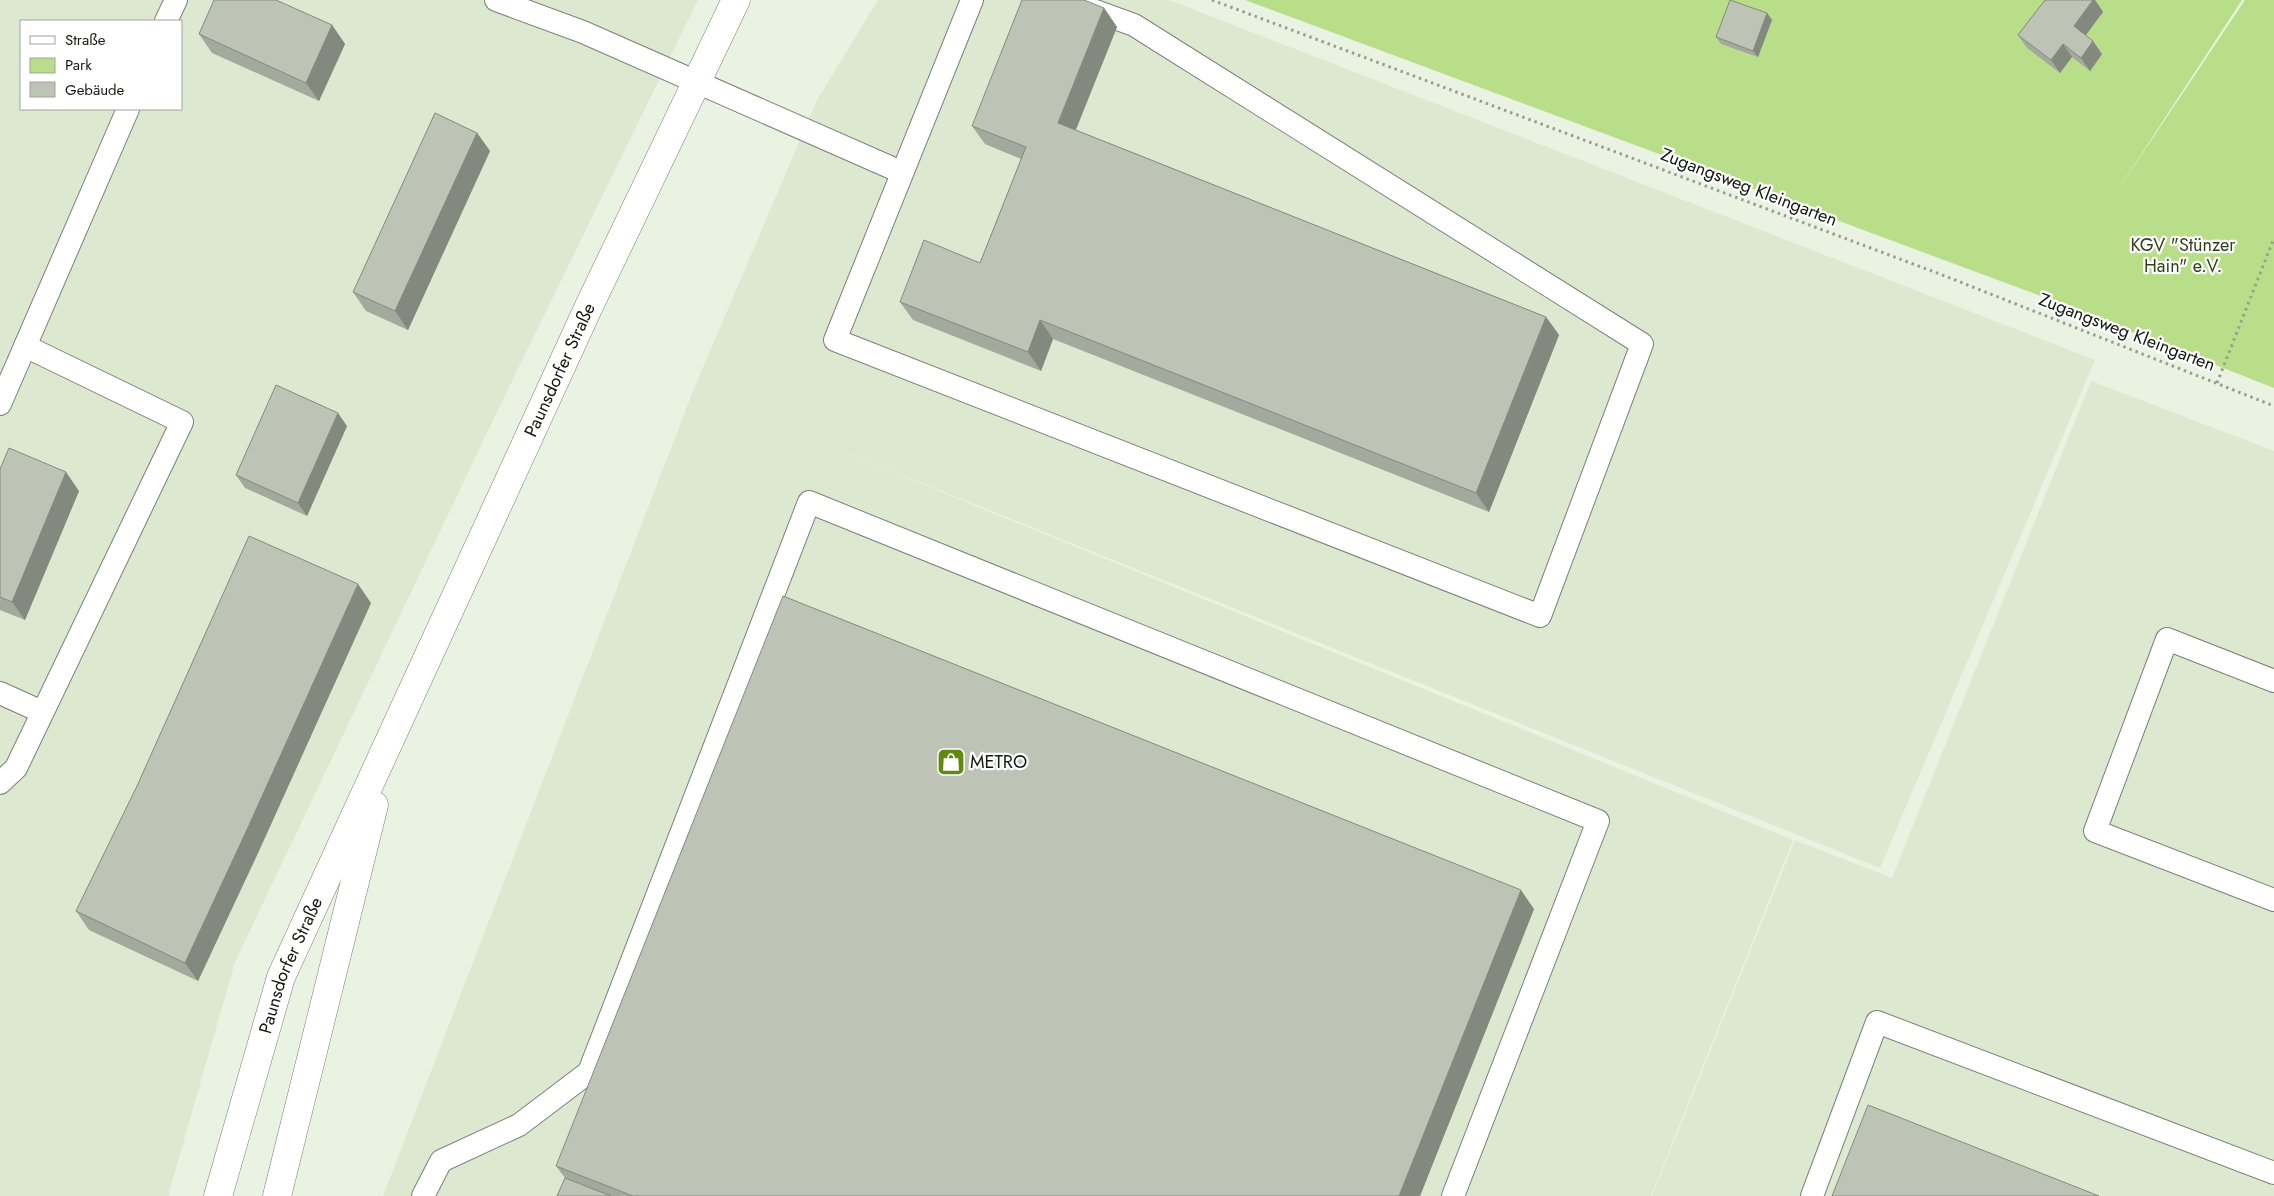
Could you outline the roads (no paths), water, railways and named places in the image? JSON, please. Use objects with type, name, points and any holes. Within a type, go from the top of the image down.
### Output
[{"type":"main road","name":"Paunsdorfer Straße","points":[[218,1196],[281,977],[590,304],[736,0]]},
{"type":"main road","name":"Paunsdorfer Straße","points":[[277,1196],[390,743]]},
{"type":"lane","points":[[166,20],[176,0]]},
{"type":"lane","points":[[496,0],[583,32],[901,172]]},
{"type":"lane","points":[[972,0],[901,172],[835,340],[1540,616],[1642,344],[1134,25],[1064,0]]},
{"type":"lane","points":[[0,404],[128,110]]},
{"type":"lane","points":[[0,783],[16,768],[182,422],[25,346]]},
{"type":"lane","points":[[423,1196],[441,1161],[519,1125],[590,1072],[809,502],[1598,821],[1454,1196]]},
{"type":"lane","points":[[2274,682],[2167,639],[2095,831],[2274,900]]},
{"type":"lane","points":[[0,693],[42,712]]},
{"type":"lane","points":[[1812,1196],[1877,1022],[2274,1172]]},
{"type":"place","name":"METRO","points":[[951,762]]},
{"type":"park label","name":"KGV \"Stünzer Hain\" e.V.","points":[[2183,255]]}]
